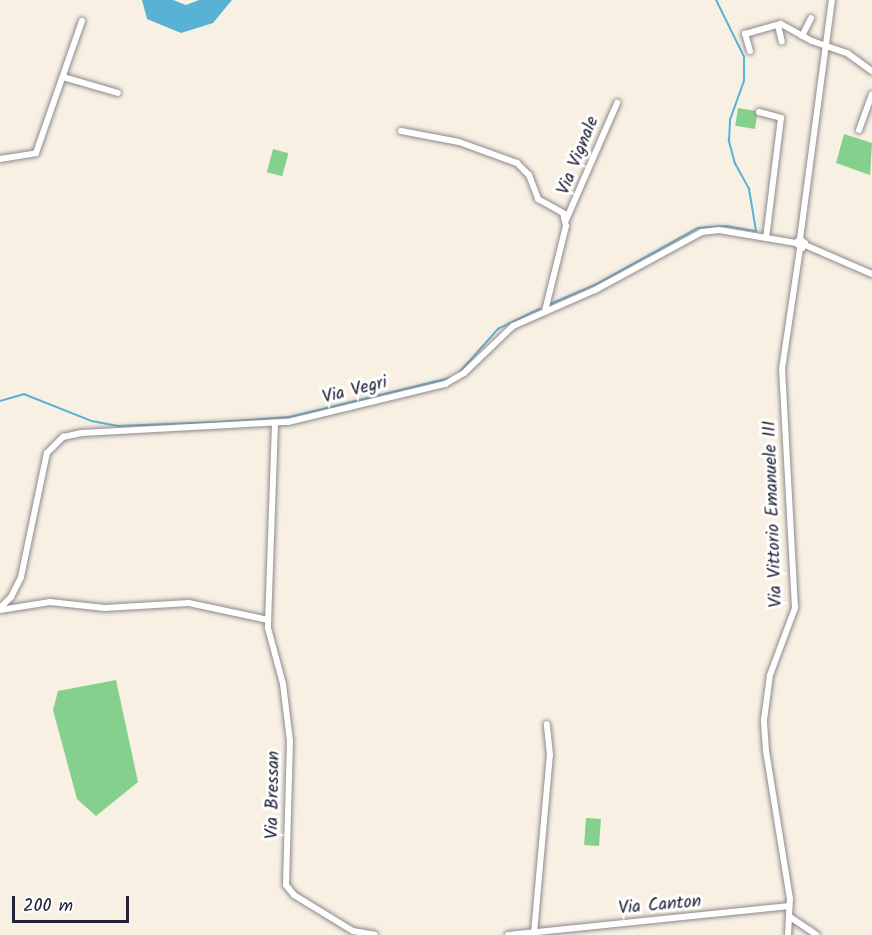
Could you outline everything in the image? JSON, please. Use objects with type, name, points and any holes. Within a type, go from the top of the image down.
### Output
[{"type":"street","name":"Via Vittorio Emanuele III","points":[[788,935],[790,906],[764,720],[771,669],[795,608],[782,369],[832,0]]},
{"type":"street","points":[[802,36],[811,18]]},
{"type":"street","points":[[0,159],[36,153],[82,21]]},
{"type":"street","points":[[750,51],[745,34],[777,25],[848,53],[872,71]]},
{"type":"street","points":[[777,25],[782,42]]},
{"type":"street","points":[[63,77],[118,93]]},
{"type":"street","points":[[859,130],[872,94]]},
{"type":"street","name":"Via Vignale","points":[[545,311],[566,220],[617,103]]},
{"type":"street","points":[[759,112],[781,117],[766,238]]},
{"type":"street","name":"Via Vignale","points":[[401,131],[452,140],[517,164],[529,175],[538,199],[559,210],[566,220]]},
{"type":"street","name":"Via Vegri","points":[[0,609],[11,597],[21,577],[47,453],[63,437],[82,433],[275,423],[445,384],[465,373],[502,333],[545,311],[595,290],[702,232],[719,230],[800,244],[872,274]]},
{"type":"street","name":"Via Bressan","points":[[275,423],[268,620],[285,695],[290,741],[286,885],[294,895],[357,934]]},
{"type":"street","points":[[0,609],[50,602],[105,608],[189,603],[268,620]]},
{"type":"street","points":[[534,933],[550,755],[547,724]]},
{"type":"street","name":"Via Canton","points":[[508,935],[790,906]]},
{"type":"street","points":[[790,918],[817,935]]},
{"type":"street","points":[[357,934],[375,935]]},
{"type":"green space","points":[[738,108],[758,111],[755,129],[735,126]]},
{"type":"green space","points":[[844,134],[872,143],[870,175],[836,163]]},
{"type":"green space","points":[[273,149],[288,153],[282,176],[267,172]]},
{"type":"green space","points":[[116,680],[138,782],[96,816],[77,799],[53,710],[58,691]]},
{"type":"green space","points":[[586,818],[601,819],[599,846],[584,845]]},
{"type":"water","points":[[142,0],[173,0],[186,5],[199,0],[232,0],[213,23],[181,33],[147,19]]},
{"type":"waterway","points":[[548,305],[597,284],[698,228],[727,226],[756,231],[749,189],[735,164],[729,141],[730,120],[744,81],[744,57],[716,0]]},
{"type":"waterway","points":[[459,373],[498,329],[539,309]]},
{"type":"waterway","points":[[0,401],[24,394],[92,421],[118,426],[220,422],[290,417],[450,378]]}]
